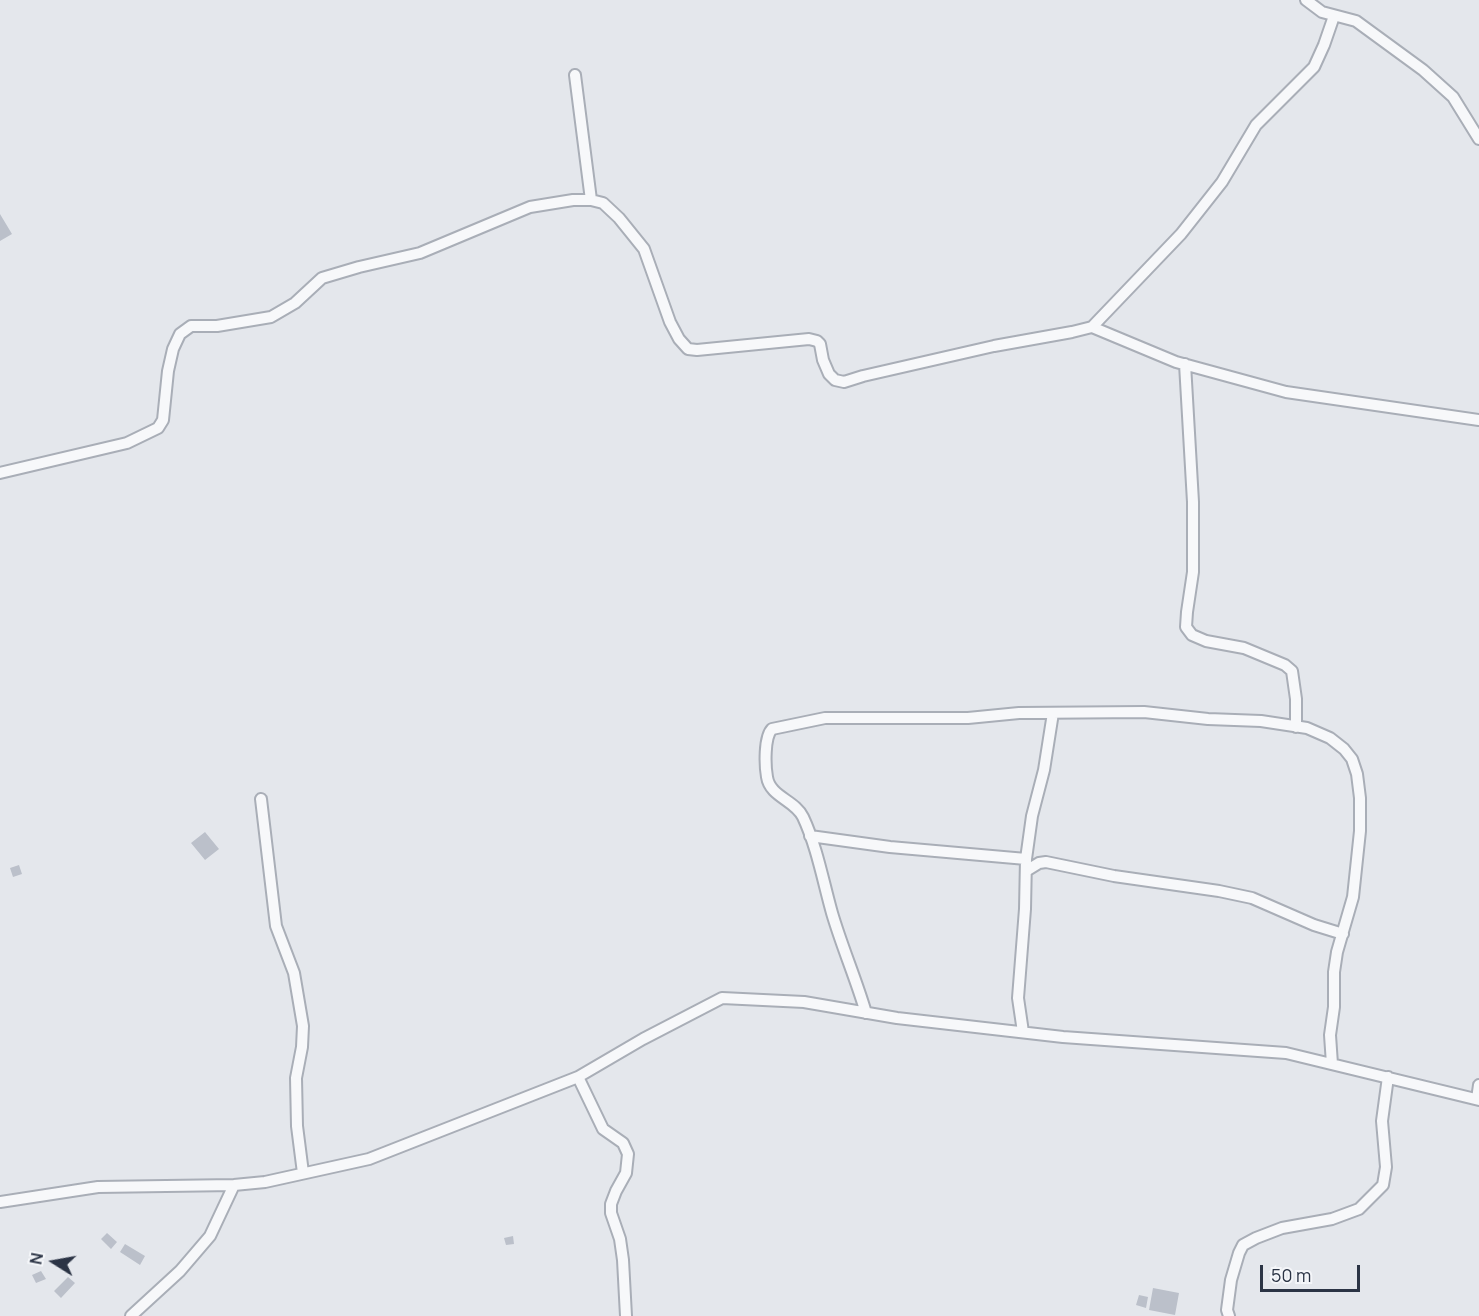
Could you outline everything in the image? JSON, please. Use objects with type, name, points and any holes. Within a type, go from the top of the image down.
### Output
[{"type":"street","points":[[1306,0],[1322,12],[1356,21],[1424,70],[1453,97],[1479,139]]},
{"type":"street","points":[[0,473],[127,443],[158,428],[163,420],[168,371],[173,349],[180,334],[191,326],[217,326],[272,317],[295,303],[322,278],[420,253],[530,207],[573,200],[603,203],[619,218],[644,249],[670,322],[678,339],[688,349],[809,339],[820,344],[829,374],[835,380],[844,382],[994,346],[1092,327],[1181,234],[1222,182],[1256,125],[1314,67],[1334,16]]},
{"type":"street","points":[[575,75],[591,200]]},
{"type":"street","points":[[1092,327],[1185,364],[1286,392],[1479,420]]},
{"type":"street","points":[[1185,364],[1193,502],[1193,572],[1186,627],[1191,636],[1244,648],[1285,665],[1292,671],[1296,699],[1296,727]]},
{"type":"street","points":[[866,1013],[802,814],[793,803],[771,787],[767,779],[767,738],[772,729],[825,718],[968,718],[1019,713],[1144,712],[1208,719],[1261,721],[1307,728],[1330,738],[1352,759],[1357,774],[1360,831],[1353,897],[1334,972],[1334,1007],[1330,1035],[1332,1064]]},
{"type":"street","points":[[1023,1032],[1018,998],[1025,909],[1026,859],[1032,816],[1044,770],[1053,713]]},
{"type":"street","points":[[261,799],[276,926],[294,972],[303,1026],[302,1047],[296,1078],[297,1125],[303,1173]]},
{"type":"street","points":[[810,836],[890,847],[1026,859]]},
{"type":"street","points":[[1026,872],[1039,862],[1046,862],[1114,876],[1219,891],[1252,898],[1314,925],[1343,934]]},
{"type":"street","points":[[0,1202],[98,1188],[234,1185],[265,1182],[369,1159],[578,1077],[643,1039],[722,998],[804,1002],[897,1018],[1064,1037],[1286,1053],[1478,1100],[1479,1085]]},
{"type":"street","points":[[578,1077],[603,1129],[623,1143],[628,1154],[626,1173],[611,1204],[611,1213],[620,1239],[623,1260],[626,1316]]},
{"type":"street","points":[[1229,1316],[1227,1310],[1231,1280],[1239,1253],[1244,1245],[1282,1228],[1332,1219],[1359,1209],[1383,1185],[1386,1167],[1382,1121],[1388,1077]]},
{"type":"street","points":[[131,1316],[180,1271],[210,1236],[234,1185]]},
{"type":"building","points":[[0,214],[12,234],[0,241]]},
{"type":"building","points":[[205,832],[219,849],[205,860],[191,843]]},
{"type":"building","points":[[19,865],[22,874],[13,877],[10,868]]},
{"type":"building","points":[[107,1233],[117,1242],[111,1249],[101,1239]]},
{"type":"building","points":[[513,1236],[514,1244],[506,1245],[504,1238]]},
{"type":"building","points":[[125,1244],[145,1256],[140,1265],[120,1252]]},
{"type":"building","points":[[41,1271],[46,1279],[36,1283],[32,1275]]},
{"type":"building","points":[[68,1277],[75,1283],[61,1298],[54,1291]]},
{"type":"building","points":[[1153,1288],[1179,1293],[1175,1315],[1149,1310]]},
{"type":"building","points":[[1139,1295],[1148,1297],[1146,1308],[1136,1305]]}]
